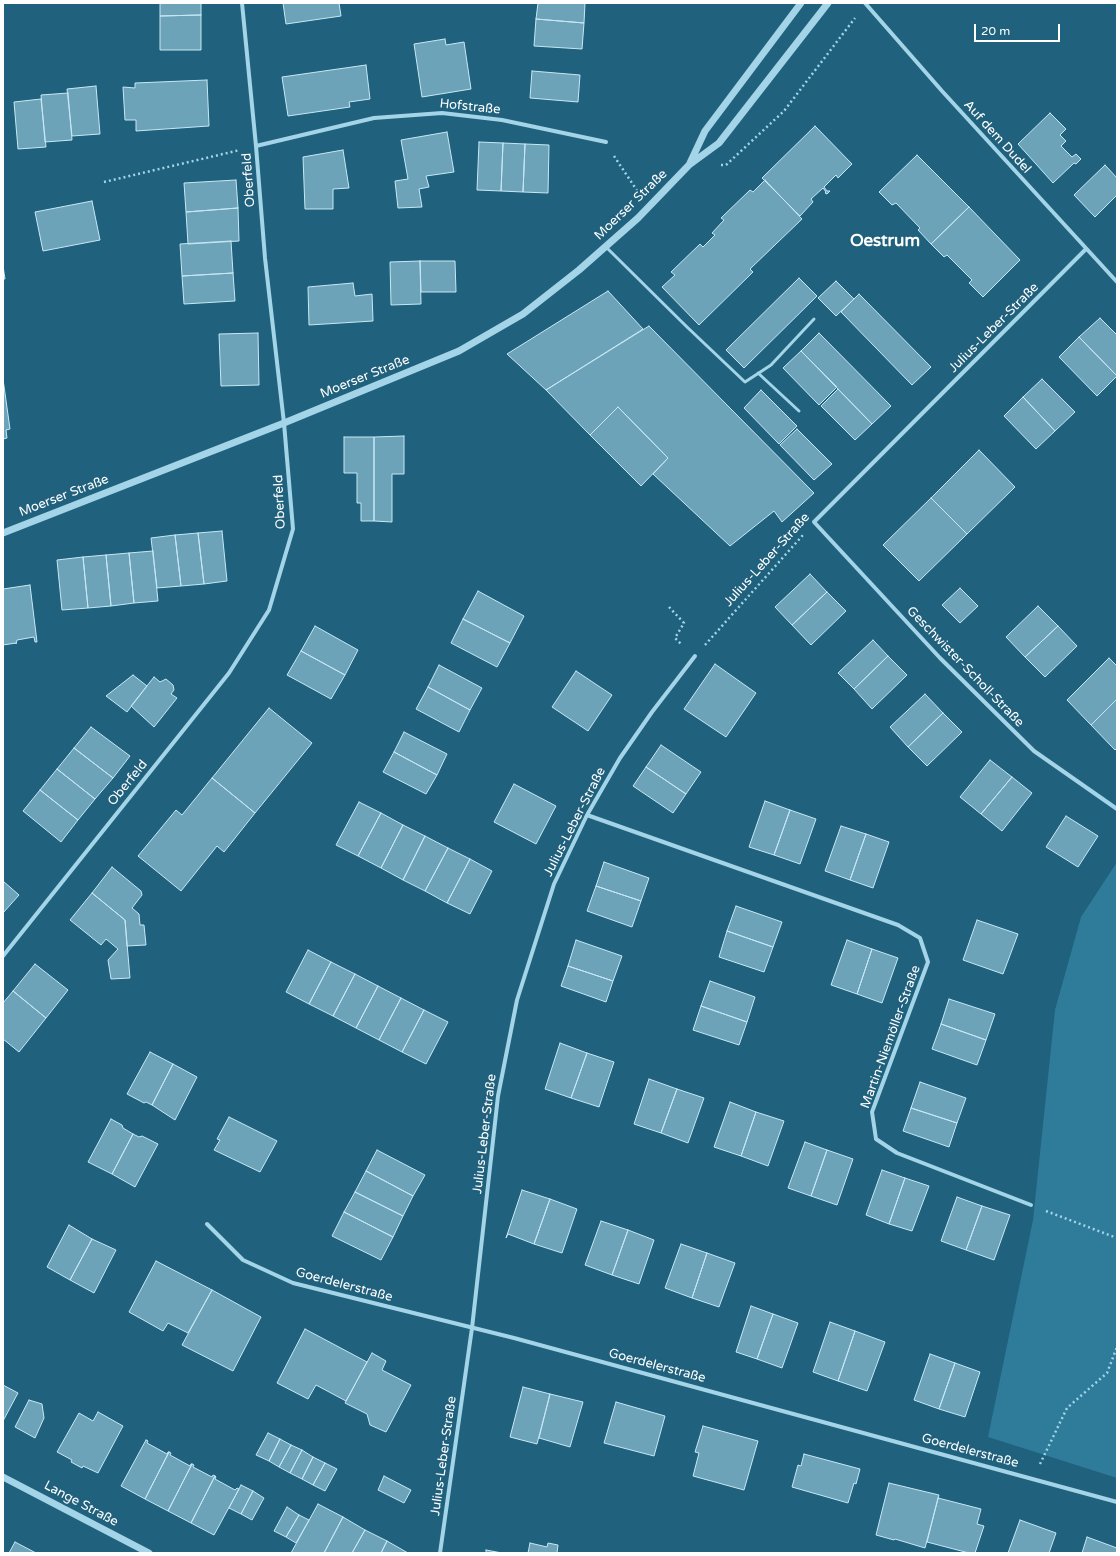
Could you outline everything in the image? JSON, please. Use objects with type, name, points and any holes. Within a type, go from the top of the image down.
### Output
[{"type":"street","name":"Oberfeld","points":[[3,956],[228,673],[269,610],[293,528],[284,423],[265,258],[242,3]]},
{"type":"street","name":"Moerser Straße","points":[[689,165],[705,131],[801,3]]},
{"type":"street","name":"Moerser Straße","points":[[3,533],[284,423],[460,351],[523,314],[580,270],[648,207],[689,165],[719,143],[828,3]]},
{"type":"street","name":"Auf dem Dudel","points":[[866,3],[942,91],[1117,282]]},
{"type":"street","name":"Hofstraße","points":[[256,146],[374,118],[442,113],[502,120],[606,142]]},
{"type":"street","name":"Julius-Leber-Straße","points":[[814,522],[1086,249]]},
{"type":"street","name":"Geschwister-Scholl-Straße","points":[[814,522],[940,658],[1034,751],[1117,808]]},
{"type":"street","name":"Julius-Leber-Straße","points":[[440,1553],[472,1328],[498,1096],[517,1000],[554,884],[587,815],[620,758],[652,712],[695,656]]},
{"type":"street","name":"Martin-Niemöller-Straße","points":[[587,815],[898,924],[920,938],[928,962],[872,1112],[876,1139],[897,1153],[1031,1205]]},
{"type":"street","name":"Goerdelerstraße","points":[[207,1224],[242,1260],[293,1283],[514,1338],[1117,1502]]},
{"type":"street","name":"Lange Straße","points":[[3,1477],[149,1553]]},
{"type":"lane","points":[[606,246],[687,327],[745,382],[770,365],[814,319]]},
{"type":"lane","points":[[758,373],[799,411]]},
{"type":"path","points":[[689,165],[726,165],[784,111],[866,3]]},
{"type":"path","points":[[606,142],[648,207]]},
{"type":"path","points":[[104,182],[256,146]]},
{"type":"path","name":"Julius-Leber-Straße","points":[[695,656],[814,522]]},
{"type":"path","points":[[670,608],[684,623],[675,638],[695,656]]},
{"type":"path","points":[[1031,1205],[1117,1238]]},
{"type":"path","points":[[1033,1478],[1068,1408],[1107,1373],[1117,1347]]},
{"type":"shaded area","points":[[1117,862],[1117,1478],[988,1437],[1033,1220],[1055,1010],[1081,917]]},
{"type":"building","points":[[160,3],[201,3],[201,15],[160,16]]},
{"type":"building","points":[[283,3],[339,3],[341,16],[286,24]]},
{"type":"building","points":[[538,3],[585,3],[584,23],[536,19]]},
{"type":"building","points":[[201,15],[201,50],[160,50],[160,16]]},
{"type":"building","points":[[536,19],[584,23],[582,49],[534,46]]},
{"type":"building","points":[[445,39],[446,45],[464,42],[471,89],[422,97],[414,44]]},
{"type":"building","points":[[366,65],[370,99],[349,102],[350,107],[288,116],[282,77]]},
{"type":"building","points":[[532,71],[580,75],[578,102],[530,98]]},
{"type":"building","points":[[207,80],[209,126],[136,131],[136,120],[125,120],[123,87],[135,88],[135,83]]},
{"type":"building","points":[[96,86],[100,134],[72,136],[67,89]]},
{"type":"building","points":[[68,93],[72,140],[45,142],[41,95]]},
{"type":"building","points":[[41,99],[46,147],[18,149],[14,102]]},
{"type":"building","points":[[1050,113],[1066,129],[1060,135],[1066,141],[1061,146],[1072,157],[1076,154],[1081,159],[1076,164],[1074,163],[1053,183],[1018,144]]},
{"type":"building","points":[[815,126],[852,164],[838,178],[836,175],[824,187],[827,191],[830,191],[827,194],[823,188],[811,199],[813,202],[800,216],[762,178]]},
{"type":"building","points":[[447,132],[454,172],[426,176],[429,187],[419,189],[422,207],[398,208],[395,181],[408,179],[401,140]]},
{"type":"building","points":[[479,142],[503,143],[501,191],[477,190]]},
{"type":"building","points":[[503,143],[525,144],[523,192],[501,191]]},
{"type":"building","points":[[525,144],[549,145],[548,193],[523,192]]},
{"type":"building","points":[[343,150],[349,188],[333,189],[333,209],[305,209],[303,157]]},
{"type":"building","points":[[917,155],[969,207],[931,244],[918,230],[920,228],[896,203],[892,205],[879,192]]},
{"type":"building","points":[[1105,165],[1117,178],[1117,195],[1095,217],[1074,195]]},
{"type":"building","points":[[236,180],[238,208],[186,212],[184,183]]},
{"type":"building","points":[[765,180],[802,219],[750,269],[753,272],[699,325],[662,287],[675,275],[671,272],[700,244],[703,247],[715,235],[712,233],[724,220],[721,218],[750,190],[753,192]]},
{"type":"building","points":[[92,201],[100,240],[43,251],[35,212]]},
{"type":"building","points":[[969,207],[1020,260],[983,297],[969,283],[972,280],[947,255],[944,257],[931,244]]},
{"type":"building","points":[[238,208],[239,241],[188,244],[186,212]]},
{"type":"building","points":[[231,241],[233,273],[182,276],[180,244]]},
{"type":"building","points":[[420,261],[455,261],[456,292],[421,292]]},
{"type":"building","points":[[420,261],[421,304],[391,305],[390,262]]},
{"type":"building","points":[[3,266],[5,279],[3,279]]},
{"type":"building","points":[[233,273],[235,301],[184,304],[182,276]]},
{"type":"building","points":[[799,278],[817,296],[744,368],[726,350]]},
{"type":"building","points":[[836,281],[854,299],[836,316],[818,298]]},
{"type":"building","points":[[353,283],[355,296],[372,294],[373,321],[309,325],[308,287]]},
{"type":"building","points":[[608,291],[643,329],[546,390],[507,354]]},
{"type":"building","points":[[859,294],[931,367],[912,385],[841,312]]},
{"type":"building","points":[[1100,318],[1117,335],[1117,376],[1079,337]]},
{"type":"building","points":[[649,326],[814,493],[782,522],[774,511],[730,546],[653,474],[668,458],[618,407],[590,435],[546,390]]},
{"type":"building","points":[[258,333],[259,385],[221,386],[219,334]]},
{"type":"building","points":[[819,333],[891,406],[872,424],[801,351]]},
{"type":"building","points":[[1079,337],[1117,376],[1097,396],[1059,357]]},
{"type":"building","points":[[801,351],[837,387],[819,405],[783,368]]},
{"type":"building","points":[[3,379],[10,429],[6,430],[7,438],[3,439]]},
{"type":"building","points":[[1042,379],[1075,412],[1055,431],[1023,397]]},
{"type":"building","points":[[838,389],[872,424],[855,440],[821,406]]},
{"type":"building","points":[[761,390],[797,426],[779,444],[744,408]]},
{"type":"building","points":[[1023,397],[1055,431],[1036,449],[1004,416]]},
{"type":"building","points":[[618,407],[668,458],[641,486],[590,435]]},
{"type":"building","points":[[797,429],[832,464],[814,480],[780,445]]},
{"type":"building","points":[[404,436],[404,474],[392,474],[392,522],[374,521],[374,437]]},
{"type":"building","points":[[344,437],[374,437],[374,521],[361,521],[361,503],[357,503],[357,473],[344,473]]},
{"type":"building","points":[[979,450],[1015,487],[967,534],[931,498]]},
{"type":"building","points":[[931,498],[967,534],[919,581],[883,545]]},
{"type":"building","points":[[222,531],[227,581],[204,584],[198,533]]},
{"type":"building","points":[[198,533],[204,584],[181,586],[175,535]]},
{"type":"building","points":[[175,535],[181,586],[157,588],[151,538]]},
{"type":"building","points":[[153,551],[158,601],[134,603],[129,553]]},
{"type":"building","points":[[129,553],[134,603],[111,606],[106,555]]},
{"type":"building","points":[[106,555],[111,606],[88,608],[83,557]]},
{"type":"building","points":[[83,557],[88,608],[62,610],[57,560]]},
{"type":"building","points":[[810,574],[827,592],[792,625],[775,607]]},
{"type":"building","points":[[30,585],[37,642],[35,642],[34,637],[17,640],[16,644],[3,645],[3,589]]},
{"type":"building","points":[[960,588],[978,606],[960,623],[942,605]]},
{"type":"building","points":[[478,591],[524,616],[510,643],[463,619]]},
{"type":"building","points":[[827,592],[846,611],[811,645],[792,625]]},
{"type":"building","points":[[1038,606],[1058,626],[1025,657],[1006,637]]},
{"type":"building","points":[[463,619],[510,643],[497,667],[451,643]]},
{"type":"building","points":[[315,626],[358,650],[345,675],[301,651]]},
{"type":"building","points":[[1058,626],[1077,646],[1045,677],[1025,657]]},
{"type":"building","points":[[873,640],[888,656],[854,689],[838,673]]},
{"type":"building","points":[[301,651],[345,675],[331,699],[287,675]]},
{"type":"building","points":[[888,656],[907,675],[872,709],[854,689]]},
{"type":"building","points":[[1109,658],[1117,666],[1117,699],[1091,725],[1067,700]]},
{"type":"building","points":[[715,664],[756,693],[726,737],[684,709]]},
{"type":"building","points":[[439,665],[482,688],[470,710],[428,687]]},
{"type":"building","points":[[576,671],[612,695],[588,731],[552,707]]},
{"type":"building","points":[[133,675],[147,686],[127,712],[106,696]]},
{"type":"building","points":[[154,677],[160,682],[166,679],[173,685],[174,690],[171,694],[177,698],[154,727],[131,706]]},
{"type":"building","points":[[428,687],[470,710],[459,732],[416,709]]},
{"type":"building","points":[[925,694],[943,713],[908,747],[890,727]]},
{"type":"building","points":[[1117,699],[1117,748],[1115,750],[1091,725]]},
{"type":"building","points":[[269,708],[312,743],[255,813],[212,778]]},
{"type":"building","points":[[943,713],[962,732],[927,766],[908,747]]},
{"type":"building","points":[[91,727],[130,756],[113,778],[74,748]]},
{"type":"building","points":[[404,732],[447,754],[437,775],[394,752]]},
{"type":"building","points":[[661,745],[701,772],[686,794],[646,767]]},
{"type":"building","points":[[74,748],[113,778],[95,799],[57,769]]},
{"type":"building","points":[[394,752],[437,775],[426,794],[383,772]]},
{"type":"building","points":[[990,760],[1012,777],[981,814],[960,797]]},
{"type":"building","points":[[646,767],[686,794],[673,813],[633,786]]},
{"type":"building","points":[[57,769],[95,799],[78,820],[40,790]]},
{"type":"building","points":[[1012,777],[1032,793],[1002,831],[981,814]]},
{"type":"building","points":[[212,778],[255,813],[224,852],[217,846],[181,891],[138,856],[176,810],[182,815]]},
{"type":"building","points":[[514,784],[556,806],[536,844],[494,822]]},
{"type":"building","points":[[40,790],[78,820],[61,842],[23,811]]},
{"type":"building","points":[[765,801],[790,810],[774,855],[749,847]]},
{"type":"building","points":[[359,802],[381,813],[358,856],[336,845]]},
{"type":"building","points":[[790,810],[816,819],[800,864],[774,855]]},
{"type":"building","points":[[381,813],[403,825],[381,868],[358,856]]},
{"type":"building","points":[[1066,816],[1098,836],[1078,867],[1046,847]]},
{"type":"building","points":[[403,825],[425,836],[403,880],[381,868]]},
{"type":"building","points":[[841,826],[866,834],[850,880],[825,871]]},
{"type":"building","points":[[866,834],[889,842],[873,888],[850,880]]},
{"type":"building","points":[[425,836],[448,848],[425,891],[403,880]]},
{"type":"building","points":[[448,848],[470,859],[447,903],[425,891]]},
{"type":"building","points":[[470,859],[492,871],[470,914],[447,903]]},
{"type":"building","points":[[604,862],[649,878],[641,901],[596,886]]},
{"type":"building","points":[[112,867],[141,891],[142,895],[132,908],[139,914],[140,925],[144,925],[146,945],[127,946],[125,920],[92,893]]},
{"type":"building","points":[[3,881],[19,895],[3,913]]},
{"type":"building","points":[[596,886],[641,901],[632,927],[587,911]]},
{"type":"building","points":[[92,893],[125,920],[130,978],[111,979],[108,960],[118,949],[106,939],[101,945],[70,920]]},
{"type":"building","points":[[736,906],[782,922],[773,947],[727,931]]},
{"type":"building","points":[[977,920],[1018,934],[1003,974],[963,960]]},
{"type":"building","points":[[727,931],[773,947],[764,972],[719,957]]},
{"type":"building","points":[[576,940],[622,956],[613,981],[568,966]]},
{"type":"building","points":[[847,940],[872,949],[857,994],[831,985]]},
{"type":"building","points":[[872,949],[898,958],[882,1003],[857,994]]},
{"type":"building","points":[[308,950],[331,962],[309,1004],[286,992]]},
{"type":"building","points":[[331,962],[355,974],[333,1016],[309,1004]]},
{"type":"building","points":[[35,964],[68,990],[46,1018],[13,991]]},
{"type":"building","points":[[568,966],[613,981],[606,1002],[561,986]]},
{"type":"building","points":[[355,974],[378,986],[356,1028],[333,1016]]},
{"type":"building","points":[[710,981],[755,997],[747,1022],[701,1006]]},
{"type":"building","points":[[378,986],[401,998],[379,1040],[356,1028]]},
{"type":"building","points":[[13,991],[46,1018],[19,1052],[3,1039],[3,1003]]},
{"type":"building","points":[[401,998],[424,1010],[402,1052],[379,1040]]},
{"type":"building","points":[[949,999],[995,1014],[986,1040],[941,1024]]},
{"type":"building","points":[[701,1006],[747,1022],[739,1045],[693,1030]]},
{"type":"building","points":[[424,1010],[448,1022],[426,1064],[402,1052]]},
{"type":"building","points":[[941,1024],[986,1040],[977,1065],[932,1049]]},
{"type":"building","points":[[560,1043],[587,1053],[571,1098],[545,1089]]},
{"type":"building","points":[[150,1052],[173,1064],[152,1105],[146,1102],[144,1103],[127,1094]]},
{"type":"building","points":[[587,1053],[614,1062],[599,1107],[571,1098]]},
{"type":"building","points":[[173,1064],[197,1077],[175,1120],[152,1105]]},
{"type":"building","points":[[649,1079],[677,1089],[661,1133],[634,1124]]},
{"type":"building","points":[[920,1082],[966,1098],[957,1123],[911,1108]]},
{"type":"building","points":[[677,1089],[704,1098],[688,1143],[661,1133]]},
{"type":"building","points":[[730,1102],[756,1112],[741,1156],[714,1147]]},
{"type":"building","points":[[911,1108],[957,1123],[949,1147],[903,1131]]},
{"type":"building","points":[[756,1112],[784,1121],[768,1166],[741,1156]]},
{"type":"building","points":[[229,1117],[277,1141],[260,1172],[214,1150],[220,1140],[217,1139]]},
{"type":"building","points":[[111,1119],[122,1125],[123,1128],[133,1134],[112,1174],[88,1162]]},
{"type":"building","points":[[133,1134],[139,1137],[142,1136],[158,1144],[135,1187],[112,1174]]},
{"type":"building","points":[[805,1142],[827,1150],[811,1196],[788,1188]]},
{"type":"building","points":[[377,1150],[425,1175],[413,1196],[366,1171]]},
{"type":"building","points":[[827,1150],[853,1159],[837,1205],[811,1196]]},
{"type":"building","points":[[882,1170],[905,1178],[889,1224],[866,1215]]},
{"type":"building","points":[[366,1171],[413,1196],[403,1216],[355,1192]]},
{"type":"building","points":[[905,1178],[929,1186],[912,1231],[889,1224]]},
{"type":"building","points":[[522,1190],[550,1199],[534,1244],[508,1234],[506,1238]]},
{"type":"building","points":[[355,1192],[403,1216],[393,1237],[344,1212]]},
{"type":"building","points":[[957,1197],[982,1206],[966,1250],[941,1241]]},
{"type":"building","points":[[550,1199],[577,1209],[562,1253],[534,1244]]},
{"type":"building","points":[[982,1206],[1010,1215],[994,1260],[966,1250]]},
{"type":"building","points":[[344,1212],[393,1237],[381,1260],[332,1236]]},
{"type":"building","points":[[601,1221],[628,1230],[612,1275],[585,1265]]},
{"type":"building","points":[[69,1225],[92,1239],[70,1280],[47,1267]]},
{"type":"building","points":[[628,1230],[654,1240],[639,1284],[612,1275]]},
{"type":"building","points":[[92,1239],[116,1250],[94,1293],[70,1280]]},
{"type":"building","points":[[681,1244],[707,1253],[692,1298],[665,1288]]},
{"type":"building","points":[[707,1253],[735,1263],[719,1307],[692,1298]]},
{"type":"building","points":[[156,1261],[212,1290],[188,1333],[168,1323],[163,1331],[129,1312]]},
{"type":"building","points":[[212,1290],[261,1317],[233,1371],[182,1345]]},
{"type":"building","points":[[751,1306],[773,1314],[757,1359],[736,1352]]},
{"type":"building","points":[[773,1314],[798,1323],[782,1368],[757,1359]]},
{"type":"building","points":[[830,1322],[855,1331],[838,1381],[813,1372]]},
{"type":"building","points":[[305,1329],[367,1362],[346,1401],[316,1385],[308,1399],[277,1383]]},
{"type":"building","points":[[855,1331],[885,1342],[867,1391],[838,1381]]},
{"type":"building","points":[[372,1353],[386,1361],[382,1370],[411,1385],[386,1432],[370,1425],[367,1414],[345,1403]]},
{"type":"building","points":[[930,1354],[955,1363],[939,1409],[914,1400]]},
{"type":"building","points":[[955,1363],[980,1372],[965,1417],[939,1409]]},
{"type":"building","points":[[3,1385],[18,1393],[3,1421]]},
{"type":"building","points":[[523,1387],[550,1394],[537,1444],[510,1437]]},
{"type":"building","points":[[550,1394],[583,1402],[570,1447],[539,1438]]},
{"type":"building","points":[[29,1400],[42,1404],[44,1418],[35,1438],[15,1427]]},
{"type":"building","points":[[616,1402],[665,1416],[654,1456],[604,1443]]},
{"type":"building","points":[[98,1412],[123,1426],[98,1473],[83,1466],[82,1468],[71,1462],[72,1460],[57,1452],[79,1413],[93,1421]]},
{"type":"building","points":[[703,1426],[758,1441],[744,1490],[693,1476],[699,1453],[695,1452]]},
{"type":"building","points":[[268,1433],[280,1439],[269,1461],[256,1455]]},
{"type":"building","points":[[280,1439],[291,1445],[279,1467],[269,1461]]},
{"type":"building","points":[[146,1440],[148,1441],[147,1443],[167,1454],[169,1452],[145,1499],[121,1486]]},
{"type":"building","points":[[291,1445],[302,1450],[290,1473],[279,1467]]},
{"type":"building","points":[[302,1450],[313,1457],[302,1479],[290,1473]]},
{"type":"building","points":[[169,1452],[171,1453],[170,1455],[190,1466],[192,1464],[168,1511],[145,1499]]},
{"type":"building","points":[[804,1454],[860,1469],[856,1484],[854,1483],[848,1503],[792,1487],[798,1465],[801,1466]]},
{"type":"building","points":[[313,1457],[325,1463],[313,1485],[302,1479]]},
{"type":"building","points":[[325,1463],[337,1469],[325,1491],[313,1485]]},
{"type":"building","points":[[192,1464],[194,1465],[193,1467],[212,1477],[213,1475],[215,1476],[191,1523],[168,1511]]},
{"type":"building","points":[[215,1476],[215,1479],[235,1490],[237,1488],[239,1489],[214,1535],[191,1523]]},
{"type":"building","points":[[384,1476],[411,1490],[404,1503],[378,1490]]},
{"type":"building","points":[[889,1483],[939,1495],[925,1548],[876,1535]]},
{"type":"building","points":[[241,1485],[253,1491],[241,1514],[229,1508]]},
{"type":"building","points":[[253,1491],[264,1498],[252,1520],[241,1514]]},
{"type":"building","points":[[938,1498],[981,1509],[977,1524],[984,1526],[975,1553],[969,1553],[927,1542]]},
{"type":"building","points":[[318,1504],[343,1517],[324,1553],[291,1553]]},
{"type":"building","points":[[287,1507],[299,1515],[286,1537],[274,1531]]},
{"type":"building","points":[[299,1515],[309,1520],[296,1543],[286,1537]]},
{"type":"building","points":[[343,1517],[365,1530],[352,1553],[324,1553]]},
{"type":"building","points":[[1020,1520],[1056,1533],[1049,1553],[1008,1553]]},
{"type":"building","points":[[365,1530],[387,1541],[381,1553],[352,1553]]},
{"type":"building","points":[[1087,1537],[1117,1548],[1117,1553],[1082,1553]]},
{"type":"building","points":[[387,1541],[408,1553],[381,1553]]},
{"type":"building","points":[[15,1542],[36,1553],[9,1553]]},
{"type":"building","points":[[530,1543],[547,1547],[548,1543],[558,1545],[557,1553],[528,1553]]},
{"type":"building","points":[[486,1550],[502,1553],[486,1553]]},
{"type":"district","name":"Oestrum","points":[[885,242]]}]
